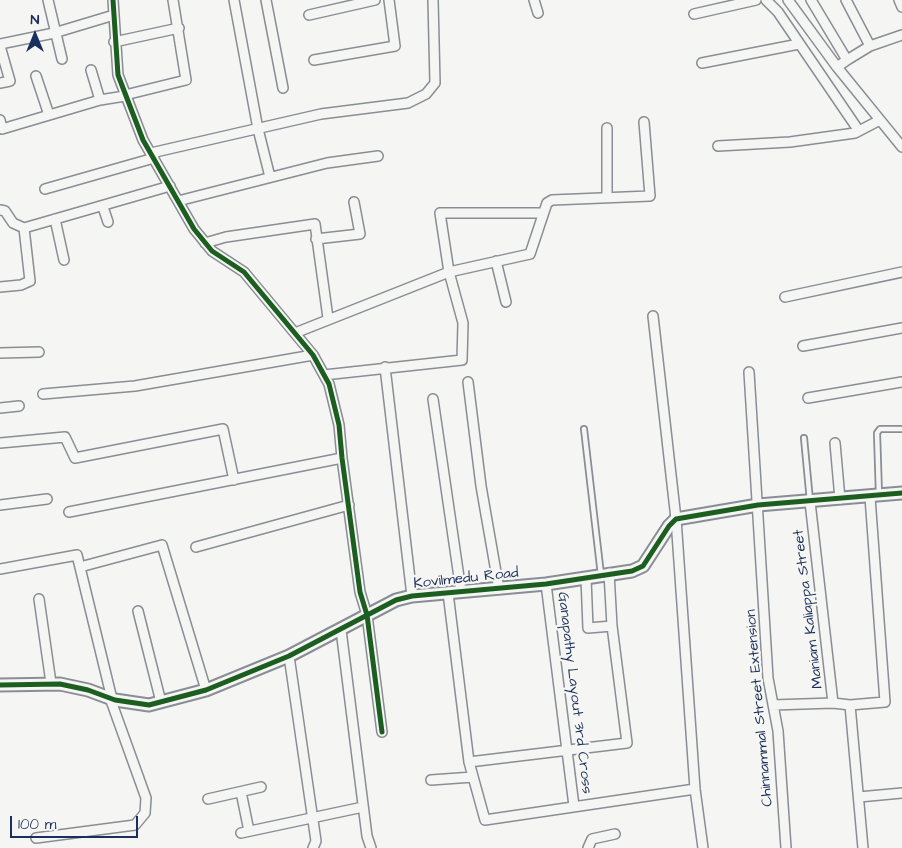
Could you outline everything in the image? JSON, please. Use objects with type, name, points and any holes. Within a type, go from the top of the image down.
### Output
[{"type":"street","points":[[48,0],[54,33],[62,60]]},
{"type":"street","points":[[113,0],[114,42],[118,75],[125,96],[152,155],[194,229],[212,251],[244,272],[313,355],[329,384],[338,416],[360,592],[367,615],[382,732]]},
{"type":"street","points":[[0,120],[2,129],[100,100],[125,96],[186,80],[173,0]]},
{"type":"street","points":[[234,0],[258,129],[270,177]]},
{"type":"street","points":[[266,0],[283,88]]},
{"type":"street","points":[[309,15],[376,0]]},
{"type":"street","points":[[314,60],[395,46],[388,0]]},
{"type":"street","points":[[45,189],[152,155],[321,114],[408,103],[426,94],[435,83],[433,0]]},
{"type":"street","points":[[534,0],[538,14]]},
{"type":"street","points":[[694,14],[756,0]]},
{"type":"street","points":[[766,0],[778,12],[859,132]]},
{"type":"street","points":[[788,0],[837,67],[902,147]]},
{"type":"street","points":[[811,0],[848,60]]},
{"type":"street","points":[[846,0],[870,46]]},
{"type":"street","points":[[899,0],[902,7]]},
{"type":"street","points":[[0,83],[10,81],[0,45],[54,33],[114,15]]},
{"type":"street","points":[[114,42],[179,28]]},
{"type":"street","points":[[837,67],[870,46],[902,35]]},
{"type":"street","points":[[702,63],[799,44]]},
{"type":"street","points":[[91,70],[100,100]]},
{"type":"street","points":[[36,76],[49,115]]},
{"type":"street","points":[[718,146],[790,142],[859,132],[880,120]]},
{"type":"street","points":[[295,333],[328,318],[449,272],[530,254],[543,212],[547,203],[552,200],[650,196],[644,122]]},
{"type":"street","points":[[607,128],[607,197]]},
{"type":"street","points":[[178,201],[327,164],[378,156]]},
{"type":"street","points":[[0,210],[6,211],[13,223],[24,228],[104,207],[170,186]]},
{"type":"street","points":[[316,239],[360,234],[354,202]]},
{"type":"street","points":[[104,207],[108,222]]},
{"type":"street","points":[[324,374],[462,360],[463,323],[449,272],[440,212],[543,212]]},
{"type":"street","points":[[55,220],[64,260]]},
{"type":"street","points":[[205,243],[226,237],[314,224],[328,318]]},
{"type":"street","points":[[0,287],[21,285],[30,281],[24,228]]},
{"type":"street","points":[[496,261],[506,302]]},
{"type":"street","points":[[785,297],[902,272]]},
{"type":"street","points":[[653,316],[676,518],[695,789],[703,848]]},
{"type":"street","points":[[803,346],[902,328]]},
{"type":"street","points":[[0,354],[39,352]]},
{"type":"street","points":[[43,394],[136,386],[313,355]]},
{"type":"street","points":[[384,367],[412,596]]},
{"type":"street","name":"Chinnammal Street Extension","points":[[749,372],[768,678],[778,731],[786,848]]},
{"type":"street","points":[[468,382],[480,486],[499,589]]},
{"type":"street","points":[[808,398],[902,382]]},
{"type":"street","points":[[433,399],[461,591]]},
{"type":"street","points":[[0,408],[19,406]]},
{"type":"street","points":[[0,444],[65,437],[75,458],[223,429],[234,480]]},
{"type":"street","points":[[835,443],[840,499]]},
{"type":"street","points":[[69,512],[342,458]]},
{"type":"street","points":[[676,518],[758,504],[810,502],[902,493]]},
{"type":"street","name":"Maniam Kaliappa Street","points":[[810,502],[834,703],[850,706],[885,702],[875,497]]},
{"type":"street","points":[[0,505],[47,499]]},
{"type":"street","points":[[196,547],[349,505]]},
{"type":"street","name":"Kovilmedu Road","points":[[0,685],[51,683],[88,690],[111,699],[149,705],[206,690],[288,656],[396,600],[412,596],[546,584],[632,571],[642,566],[676,518]]},
{"type":"street","points":[[80,567],[162,545],[206,690]]},
{"type":"street","points":[[0,569],[77,555],[111,699],[146,798],[145,813],[136,825],[36,838]]},
{"type":"street","points":[[468,762],[627,743],[605,574]]},
{"type":"street","points":[[586,578],[588,628],[612,626]]},
{"type":"street","name":"Ganapathy Layout 3rd Cross","points":[[546,584],[574,806]]},
{"type":"street","points":[[448,593],[468,762],[485,820],[695,789]]},
{"type":"street","points":[[39,600],[51,683]]},
{"type":"street","points":[[138,611],[161,702]]},
{"type":"street","points":[[341,630],[363,807],[371,848]]},
{"type":"street","points":[[288,656],[316,841],[314,848]]},
{"type":"street","points":[[773,705],[834,703]]},
{"type":"street","points":[[850,706],[863,848]]},
{"type":"street","points":[[431,780],[473,777]]},
{"type":"street","points":[[208,799],[261,787]]},
{"type":"street","points":[[241,792],[245,832],[312,816],[363,807]]},
{"type":"street","points":[[859,797],[902,793]]},
{"type":"street","points":[[588,848],[592,839],[615,834]]},
{"type":"lane","points":[[584,429],[605,574]]},
{"type":"lane","points":[[875,497],[877,433],[880,429],[902,429]]},
{"type":"lane","points":[[804,438],[810,502]]},
{"type":"cycle path","points":[[113,0],[118,75],[143,140],[194,229],[212,251],[244,272],[313,355],[329,384],[339,425],[360,592],[367,615],[382,732]]},
{"type":"cycle path","points":[[0,685],[60,684],[88,690],[115,700],[149,705],[206,690],[289,656],[396,600],[412,596],[546,584],[632,571],[643,566],[669,526],[676,519],[758,505],[902,493]]}]
